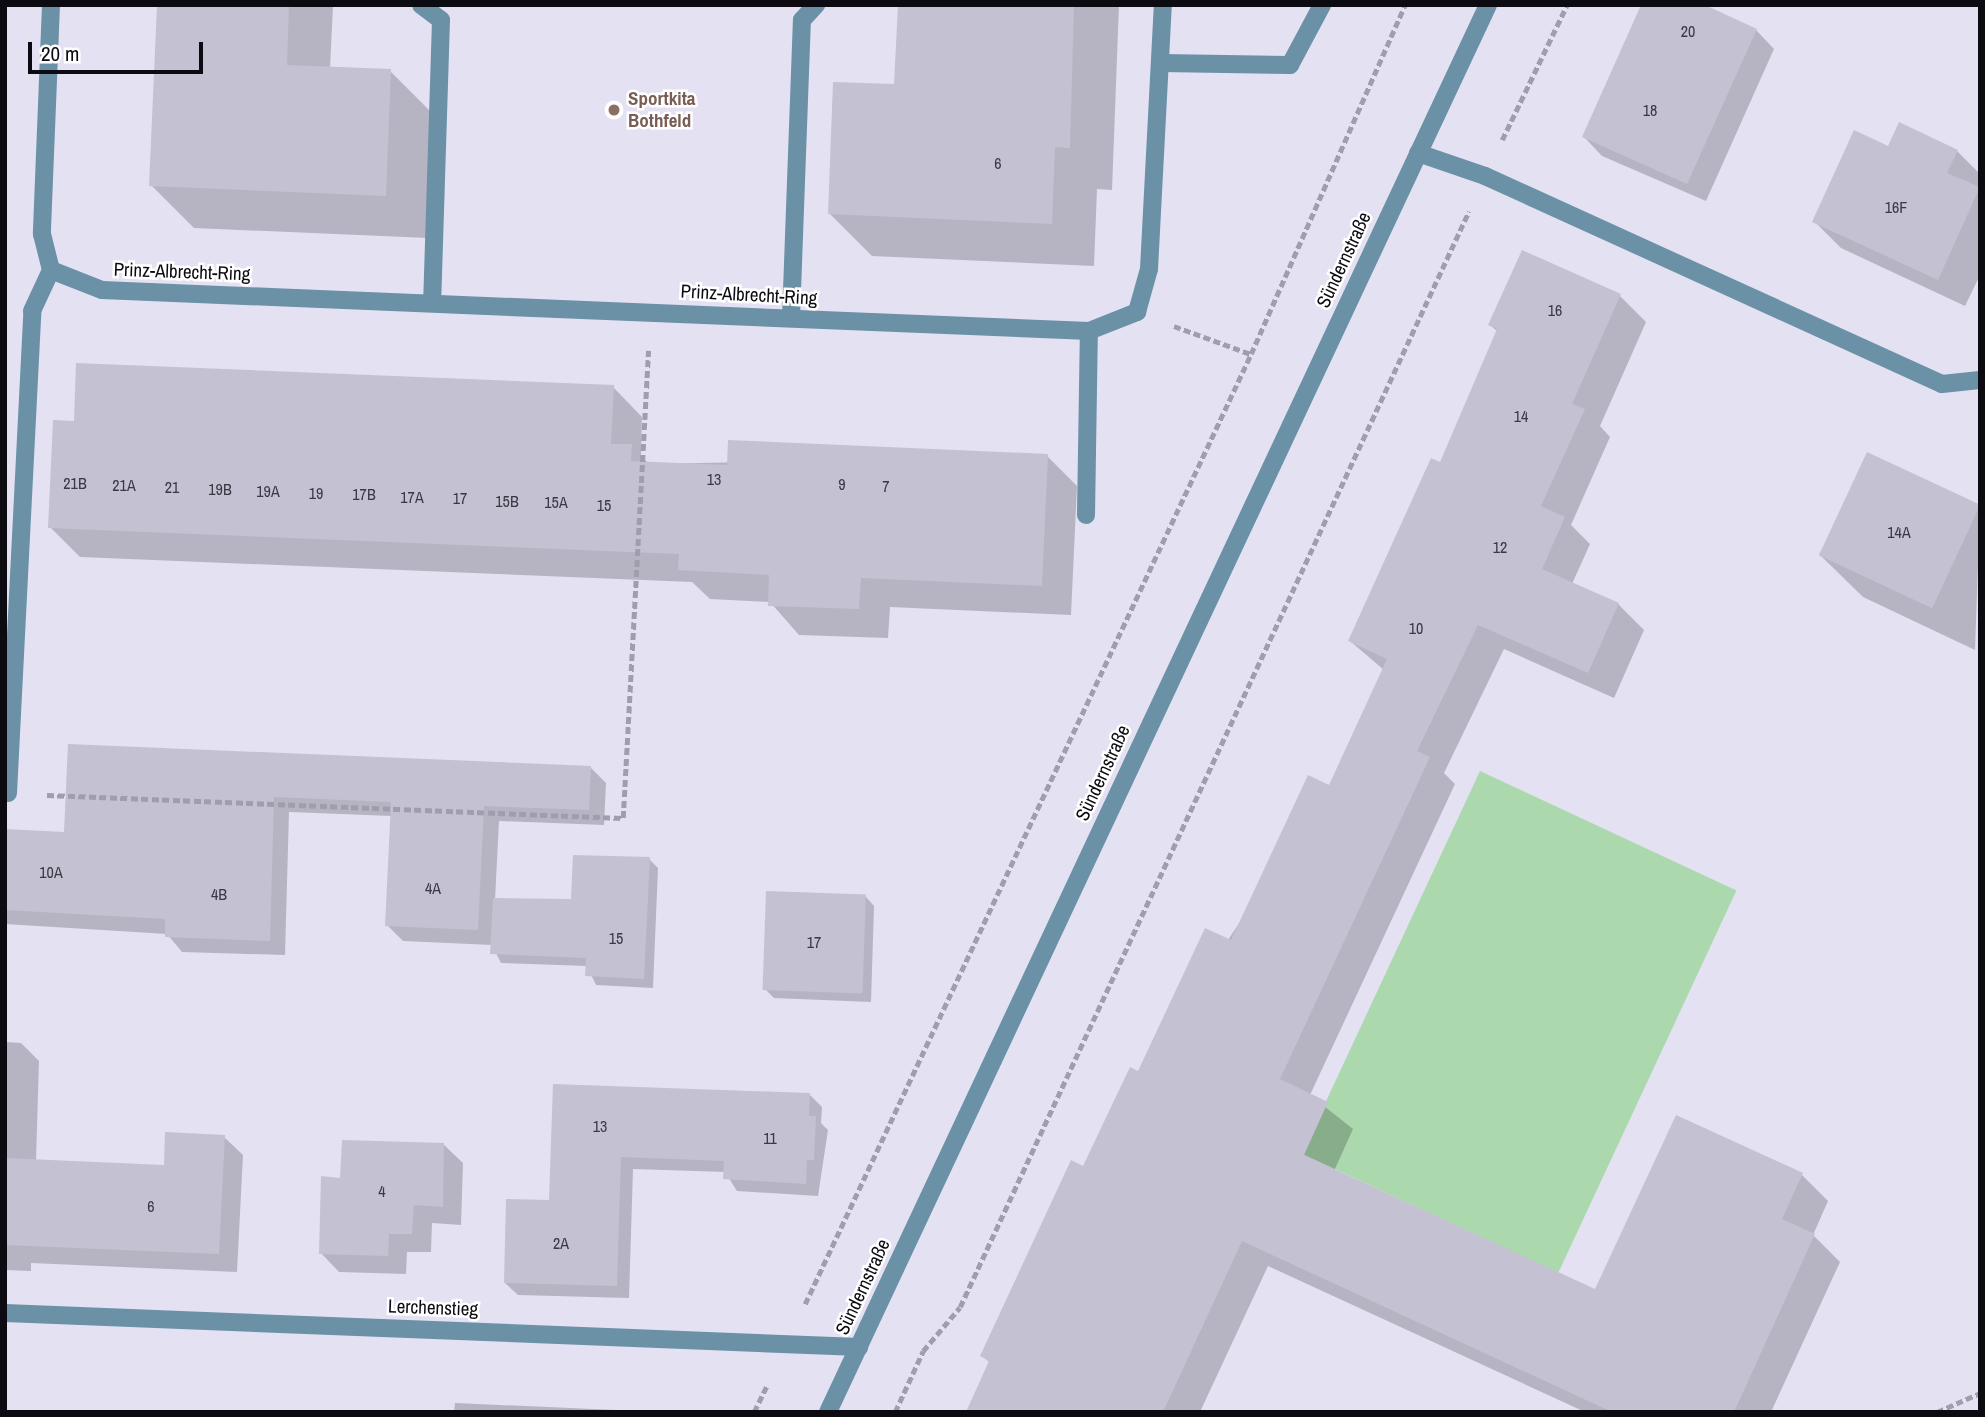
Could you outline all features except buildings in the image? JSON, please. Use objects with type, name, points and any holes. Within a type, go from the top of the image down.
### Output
[{"type":"street","points":[[8,793],[32,311],[51,270],[42,234],[51,5]]},
{"type":"street","points":[[421,5],[441,20],[432,302]]},
{"type":"street","points":[[791,318],[802,20],[816,5]]},
{"type":"street","points":[[1137,312],[1149,269],[1163,5]]},
{"type":"street","points":[[1161,63],[1290,65],[1322,5]]},
{"type":"street","name":"Sündernstraße","points":[[828,1412],[1488,5]]},
{"type":"street","points":[[1418,153],[1485,176],[1942,384],[1980,380]]},
{"type":"street","name":"Prinz-Albrecht-Ring","points":[[51,270],[102,290],[1089,331],[1137,312]]},
{"type":"street","points":[[1086,515],[1089,331]]},
{"type":"street","name":"Lerchenstieg","points":[[5,1313],[788,1342],[859,1347]]},
{"type":"path","points":[[754,1412],[1251,354],[1405,5]]},
{"type":"path","points":[[895,1412],[923,1351],[960,1307],[1567,5]]},
{"type":"path","points":[[8,793],[623,818],[650,311]]},
{"type":"path","points":[[1137,312],[1251,354]]},
{"type":"path","points":[[1937,1412],[1980,1393]]},
{"type":"green space","points":[[1480,771],[1736,891],[1558,1273],[1302,1153]]},
{"type":"place","name":"Sportkita Bothfeld","points":[[614,110]]}]
